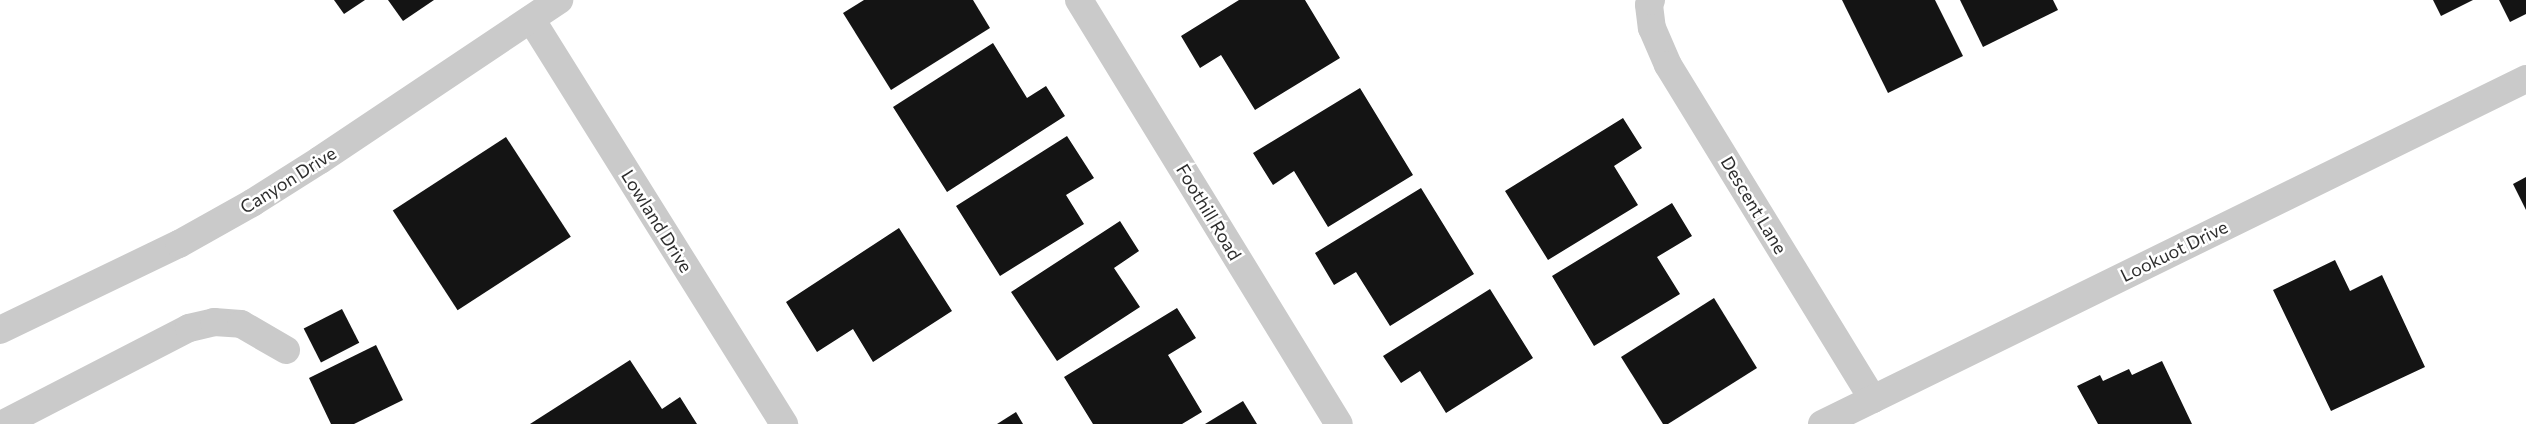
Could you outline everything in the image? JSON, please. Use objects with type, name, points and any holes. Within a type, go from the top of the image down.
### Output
[{"type":"street","name":"Canyon Drive","points":[[0,330],[179,244],[252,203],[320,160],[559,0]]},
{"type":"street","name":"Foothill Road","points":[[1079,0],[1338,424]]},
{"type":"street","name":"Descent Lane","points":[[1650,2],[1652,28],[1668,65],[1872,399]]},
{"type":"street","name":"Lowland Drive","points":[[531,19],[784,424]]},
{"type":"street","name":"Lookuot Drive","points":[[1822,424],[2526,78]]},
{"type":"street","points":[[3,424],[189,328],[214,322],[241,324],[286,350]]},
{"type":"building","points":[[334,0],[365,0],[344,14]]},
{"type":"building","points":[[388,0],[434,0],[403,21]]},
{"type":"building","points":[[864,0],[973,0],[990,28],[891,90],[843,13]]},
{"type":"building","points":[[1239,0],[1305,0],[1340,58],[1255,110],[1221,55],[1200,68],[1181,36]]},
{"type":"building","points":[[1842,0],[1935,0],[1963,56],[1888,93]]},
{"type":"building","points":[[1960,0],[2053,0],[2058,10],[1983,47]]},
{"type":"building","points":[[2433,0],[2473,0],[2441,16]]},
{"type":"building","points":[[2499,0],[2526,0],[2526,14],[2510,22]]},
{"type":"building","points":[[993,43],[1027,98],[1046,86],[1065,116],[947,192],[893,107]]},
{"type":"building","points":[[1360,88],[1413,175],[1328,227],[1294,171],[1273,185],[1253,153]]},
{"type":"building","points":[[1623,118],[1642,148],[1614,166],[1638,205],[1548,260],[1505,191]]},
{"type":"building","points":[[1067,136],[1094,178],[1066,195],[1084,224],[1000,276],[956,206]]},
{"type":"building","points":[[506,137],[571,237],[458,310],[393,211]]},
{"type":"building","points":[[2526,177],[2526,210],[2513,184]]},
{"type":"building","points":[[1421,188],[1474,274],[1390,326],[1356,272],[1334,285],[1315,253]]},
{"type":"building","points":[[1672,203],[1692,236],[1657,257],[1680,294],[1594,346],[1552,276]]},
{"type":"building","points":[[1120,221],[1139,251],[1114,268],[1140,307],[1057,361],[1011,292]]},
{"type":"building","points":[[899,228],[952,311],[873,362],[853,329],[817,352],[786,302]]},
{"type":"building","points":[[2335,260],[2350,291],[2382,275],[2425,367],[2331,411],[2273,290]]},
{"type":"building","points":[[1490,289],[1533,358],[1446,413],[1420,371],[1401,383],[1383,356]]},
{"type":"building","points":[[1714,298],[1757,368],[1668,424],[1663,424],[1621,357]]},
{"type":"building","points":[[1177,308],[1196,338],[1168,355],[1202,412],[1182,424],[1093,424],[1064,377]]},
{"type":"building","points":[[342,309],[359,343],[321,362],[304,329]]},
{"type":"building","points":[[376,345],[403,400],[354,424],[331,424],[309,378]]},
{"type":"building","points":[[630,360],[662,409],[680,397],[697,424],[530,424]]},
{"type":"building","points":[[2162,361],[2192,424],[2098,424],[2077,386],[2100,375],[2103,381],[2129,369],[2132,375]]},
{"type":"building","points":[[1243,401],[1257,424],[1205,424]]},
{"type":"building","points":[[1016,412],[1023,424],[997,424]]}]
